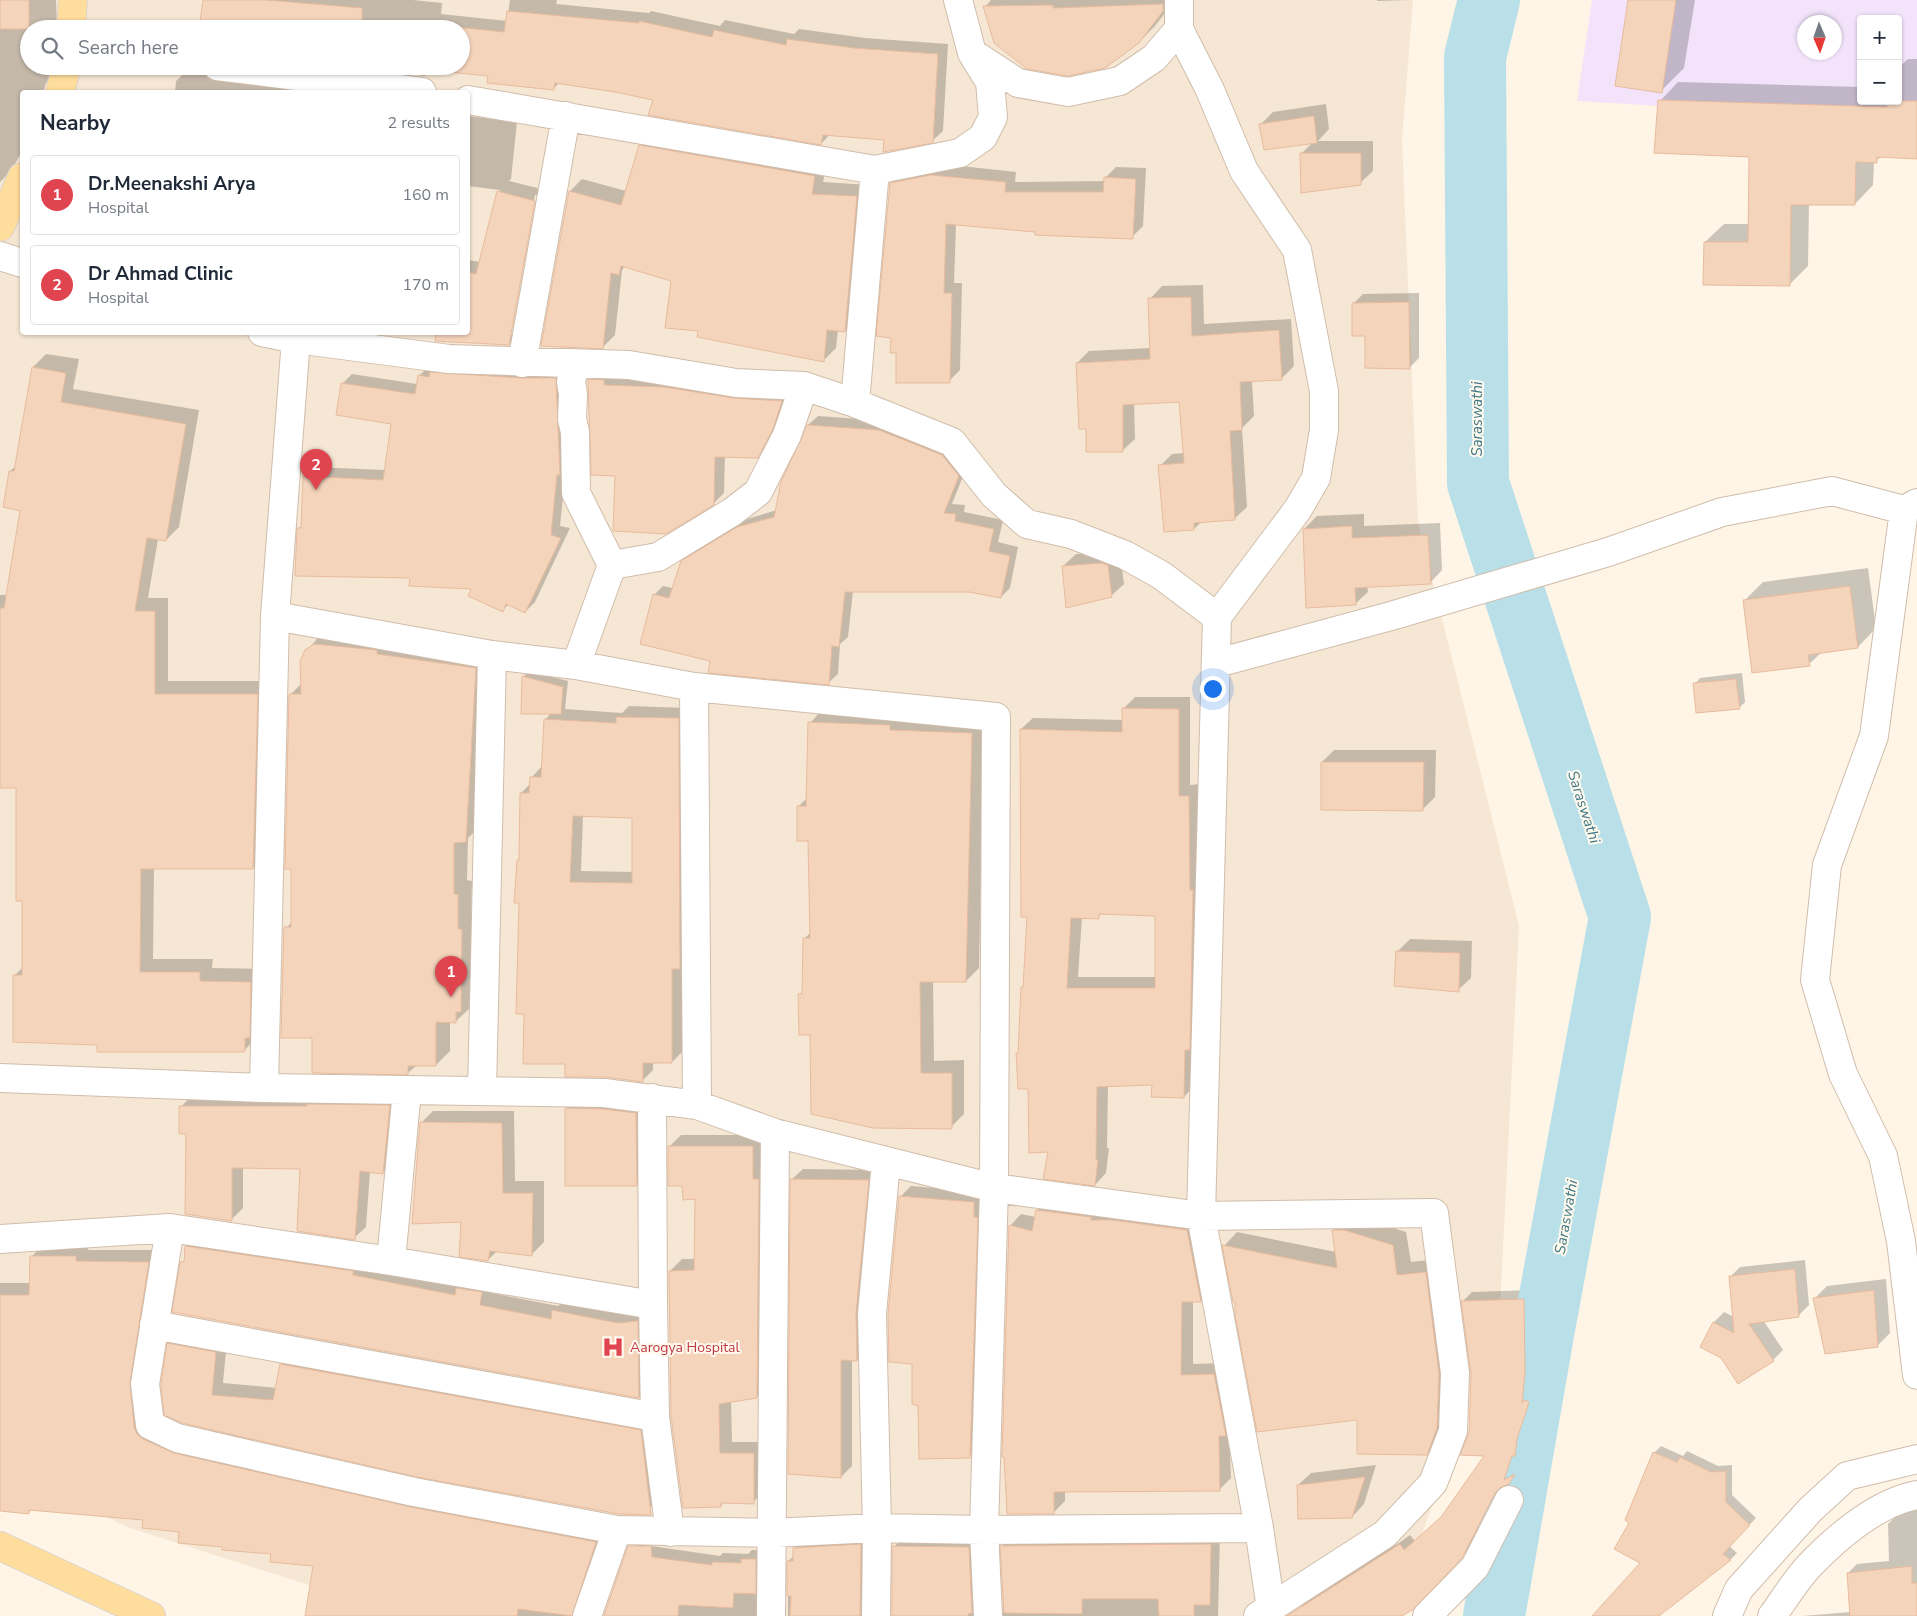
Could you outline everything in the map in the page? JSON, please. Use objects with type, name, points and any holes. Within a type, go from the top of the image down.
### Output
[{"type":"main road","points":[[72,20],[73,0]]},
{"type":"main road","points":[[61,90],[65,75]]},
{"type":"main road","points":[[0,227],[20,182]]},
{"type":"main road","points":[[0,1546],[151,1616]]},
{"type":"street","points":[[470,100],[875,170],[960,153],[983,137],[993,117],[990,82],[972,53],[958,0]]},
{"type":"street","points":[[0,1078],[264,1088],[604,1092],[697,1105],[775,1133],[994,1188],[1201,1216],[1434,1213],[1455,1373],[1453,1431],[1433,1483],[1385,1534],[1265,1612],[1259,1528],[1201,1216],[1217,617],[1298,509],[1316,478],[1324,430],[1324,392],[1297,250],[1244,171],[1210,90],[1179,29],[1179,0]]},
{"type":"street","points":[[972,53],[1018,82],[1068,92],[1120,81],[1154,58],[1179,29]]},
{"type":"street","points":[[282,75],[391,90]]},
{"type":"street","points":[[522,363],[566,116]]},
{"type":"street","points":[[855,403],[875,170]]},
{"type":"street","points":[[0,256],[20,261]]},
{"type":"street","points":[[277,335],[296,339],[352,339],[449,359],[522,363],[629,365],[736,383],[804,386],[855,403],[952,442],[994,495],[1027,524],[1071,534],[1125,555],[1161,575],[1217,617]]},
{"type":"street","points":[[264,1088],[275,616],[296,339]]},
{"type":"street","points":[[575,364],[571,382],[576,493],[612,565],[576,665]]},
{"type":"street","points":[[612,565],[658,557],[725,517],[758,492],[787,435],[804,386]]},
{"type":"street","points":[[1217,663],[1391,616],[1608,552],[1722,512],[1832,491],[1910,506],[1874,736],[1826,865],[1815,980],[1843,1074],[1883,1156],[1901,1241],[1917,1375]]},
{"type":"street","points":[[275,616],[492,654],[576,665],[694,686],[996,717],[994,1188],[984,1530],[988,1616]]},
{"type":"street","points":[[482,1091],[492,654]]},
{"type":"street","points":[[694,686],[697,1105]]},
{"type":"street","points":[[391,1261],[407,1090]]},
{"type":"street","points":[[652,1098],[652,1305],[655,1417],[670,1532]]},
{"type":"street","points":[[771,1616],[775,1133]]},
{"type":"street","points":[[876,1616],[877,1528],[872,1314],[886,1162]]},
{"type":"street","points":[[170,1228],[145,1384],[150,1425],[177,1438],[414,1492],[617,1530],[771,1533],[877,1528],[984,1530],[1259,1528]]},
{"type":"street","points":[[0,1239],[170,1228],[391,1261],[652,1305]]},
{"type":"street","points":[[154,1325],[655,1417]]},
{"type":"street","points":[[1727,1616],[1740,1589],[1810,1510],[1847,1476],[1917,1459]]},
{"type":"street","points":[[1772,1616],[1808,1567],[1870,1514],[1901,1498],[1917,1495]]},
{"type":"street","points":[[1427,1616],[1475,1567],[1509,1500]]},
{"type":"street","points":[[587,1616],[617,1530]]},
{"type":"shaded area","points":[[0,0],[1413,0],[1402,140],[1418,523],[1519,926],[1500,1310],[1413,1560],[1344,1616],[406,1616],[127,1527],[0,1466]]},
{"type":"shaded area","points":[[1592,0],[1917,0],[1917,121],[1577,101]]},
{"type":"building","points":[[0,0],[29,0],[29,20],[20,20],[20,29],[0,29]]},
{"type":"building","points":[[203,0],[266,0],[362,8],[362,20],[200,20]]},
{"type":"building","points":[[1628,0],[1676,0],[1662,93],[1615,86]]},
{"type":"building","points":[[1163,4],[1163,11],[1139,43],[1105,68],[1068,76],[1027,69],[994,43],[983,6],[1053,5],[1053,8]]},
{"type":"building","points":[[507,11],[639,23],[639,21],[712,37],[714,30],[786,45],[787,39],[854,48],[938,54],[933,143],[883,152],[884,140],[823,135],[821,145],[648,115],[653,100],[615,92],[555,83],[554,90],[487,83],[488,76],[470,74],[470,28],[504,32]]},
{"type":"building","points":[[1658,100],[1887,107],[1887,105],[1902,105],[1902,101],[1917,101],[1917,159],[1877,157],[1877,163],[1856,162],[1855,205],[1791,205],[1790,286],[1703,285],[1704,242],[1748,242],[1749,157],[1654,153]]},
{"type":"building","points":[[1314,116],[1317,143],[1264,150],[1259,124]]},
{"type":"building","points":[[639,145],[815,176],[812,194],[857,196],[845,332],[827,330],[824,362],[697,337],[698,331],[665,328],[671,281],[621,266],[619,275],[611,273],[603,349],[541,346],[569,191],[621,205]]},
{"type":"building","points":[[1300,153],[1361,153],[1361,185],[1301,193]]},
{"type":"building","points":[[931,175],[1006,182],[1005,192],[1103,192],[1104,177],[1136,179],[1133,239],[1035,235],[1035,232],[946,224],[944,293],[952,293],[950,383],[896,383],[896,353],[890,353],[891,338],[876,336],[890,183]]},
{"type":"building","points":[[497,191],[535,201],[509,345],[435,341],[436,335],[470,335],[470,272],[476,274]]},
{"type":"building","points":[[1191,297],[1192,336],[1279,330],[1282,380],[1240,382],[1242,430],[1230,431],[1235,520],[1194,523],[1194,530],[1164,532],[1158,465],[1184,463],[1179,402],[1123,405],[1123,452],[1086,452],[1086,429],[1079,429],[1076,363],[1150,359],[1148,298]]},
{"type":"building","points":[[1409,302],[1410,369],[1365,368],[1365,336],[1352,336],[1352,303]]},
{"type":"building","points":[[32,367],[66,373],[61,402],[186,424],[166,541],[147,538],[135,611],[155,611],[155,694],[258,694],[253,869],[141,869],[140,972],[200,972],[200,981],[251,982],[250,1038],[245,1038],[245,1052],[97,1052],[97,1045],[13,1042],[13,975],[22,975],[22,901],[16,901],[16,788],[0,788],[0,608],[4,608],[20,511],[3,507],[9,471],[14,471]]},
{"type":"building","points":[[430,372],[520,378],[556,378],[560,475],[557,475],[551,535],[561,538],[525,613],[506,604],[503,612],[468,596],[471,589],[409,586],[410,578],[295,576],[297,528],[301,528],[303,476],[383,480],[391,424],[336,415],[341,383],[415,394],[418,375],[429,377]]},
{"type":"building","points":[[588,379],[604,380],[604,385],[664,387],[733,398],[782,401],[773,429],[758,458],[715,457],[714,505],[666,534],[613,531],[615,476],[591,475]]},
{"type":"building","points":[[807,425],[879,430],[942,455],[959,476],[944,513],[956,514],[955,521],[994,529],[989,551],[1010,556],[1001,598],[969,592],[845,592],[839,647],[832,646],[829,685],[708,673],[710,661],[640,644],[653,594],[669,598],[681,561],[737,527],[774,517],[781,482]]},
{"type":"building","points":[[1352,526],[1352,538],[1428,535],[1431,584],[1355,588],[1356,605],[1306,608],[1303,529]]},
{"type":"building","points":[[1101,563],[1108,565],[1112,597],[1066,608],[1062,566]]},
{"type":"building","points":[[1850,586],[1858,648],[1808,655],[1810,666],[1752,673],[1743,600]]},
{"type":"building","points":[[314,644],[377,650],[377,654],[476,668],[466,842],[454,843],[454,894],[458,894],[458,929],[462,929],[461,1012],[456,1012],[456,1023],[436,1022],[436,1066],[408,1066],[408,1075],[312,1073],[312,1038],[281,1038],[284,927],[291,927],[291,869],[285,869],[289,694],[301,694],[300,661],[305,650]]},
{"type":"building","points":[[522,676],[563,687],[561,714],[521,714]]},
{"type":"building","points":[[1736,679],[1740,709],[1696,713],[1693,683]]},
{"type":"building","points":[[1122,708],[1179,709],[1179,796],[1189,796],[1190,890],[1193,890],[1190,1050],[1185,1050],[1184,1098],[1151,1097],[1152,1085],[1097,1087],[1096,1159],[1098,1160],[1095,1186],[1043,1179],[1048,1152],[1029,1153],[1028,1089],[1018,1089],[1016,1053],[1018,1053],[1027,917],[1021,917],[1020,729],[1122,732]],"holes":[[[1099,914],[1155,916],[1155,988],[1067,988],[1071,918],[1099,919]]]},
{"type":"building","points":[[616,717],[679,718],[680,969],[672,969],[672,1063],[643,1063],[643,1082],[606,1077],[565,1077],[565,1064],[523,1064],[524,1014],[516,1014],[519,903],[514,903],[517,860],[519,860],[520,793],[529,793],[530,777],[541,777],[544,719],[616,723]],"holes":[[[573,816],[632,818],[632,883],[570,882]]]},
{"type":"building","points":[[808,722],[890,725],[890,730],[972,733],[966,982],[920,982],[921,1073],[952,1073],[952,1129],[873,1128],[811,1114],[810,1035],[799,1035],[798,994],[802,994],[803,938],[810,938],[808,841],[797,841],[797,806],[806,806]]},
{"type":"building","points":[[1321,762],[1424,762],[1423,811],[1321,810]]},
{"type":"building","points":[[1396,951],[1460,953],[1459,992],[1394,986]]},
{"type":"building","points":[[307,1104],[390,1105],[383,1174],[360,1171],[355,1240],[297,1231],[300,1169],[232,1168],[232,1221],[185,1214],[186,1134],[179,1134],[179,1106],[307,1106]]},
{"type":"building","points":[[565,1108],[603,1109],[636,1113],[637,1186],[565,1186]]},
{"type":"building","points":[[420,1122],[502,1123],[503,1193],[533,1193],[532,1256],[490,1251],[488,1261],[459,1257],[461,1222],[412,1224]]},
{"type":"building","points":[[668,1146],[753,1146],[753,1179],[759,1179],[757,1398],[719,1404],[720,1453],[754,1453],[754,1504],[721,1503],[721,1507],[683,1508],[671,1416],[669,1271],[694,1270],[695,1199],[683,1200],[682,1186],[668,1186]]},
{"type":"building","points":[[790,1179],[869,1180],[856,1313],[857,1361],[841,1360],[841,1478],[788,1474]]},
{"type":"building","points":[[899,1196],[974,1202],[974,1217],[978,1218],[970,1458],[919,1459],[918,1406],[912,1404],[912,1364],[889,1362],[888,1315]]},
{"type":"building","points":[[1036,1210],[1091,1217],[1091,1220],[1112,1220],[1187,1230],[1201,1302],[1182,1302],[1181,1375],[1214,1374],[1226,1436],[1219,1436],[1220,1491],[1054,1492],[1054,1514],[1007,1514],[1004,1457],[1002,1457],[1009,1225],[1032,1231]]},
{"type":"building","points":[[1332,1230],[1344,1230],[1393,1245],[1397,1275],[1426,1272],[1439,1374],[1437,1428],[1427,1455],[1357,1454],[1357,1420],[1257,1432],[1235,1315],[1235,1302],[1233,1302],[1222,1245],[1337,1268]]},
{"type":"building","points":[[185,1246],[353,1271],[353,1275],[455,1295],[456,1288],[482,1292],[480,1305],[551,1319],[552,1310],[618,1323],[638,1321],[639,1398],[172,1312],[180,1262],[184,1262]]},
{"type":"building","points":[[30,1256],[76,1256],[76,1261],[149,1262],[130,1382],[134,1427],[137,1434],[143,1439],[174,1453],[411,1507],[596,1542],[572,1616],[518,1609],[517,1616],[305,1616],[313,1566],[270,1562],[271,1554],[222,1550],[222,1547],[178,1543],[179,1532],[142,1528],[143,1520],[29,1510],[29,1514],[0,1511],[0,1295],[29,1295]]},
{"type":"building","points":[[1795,1269],[1799,1317],[1749,1324],[1774,1361],[1738,1384],[1721,1358],[1700,1347],[1713,1322],[1734,1333],[1729,1276]]},
{"type":"building","points":[[1874,1290],[1878,1347],[1825,1354],[1813,1298]]},
{"type":"building","points":[[1524,1299],[1525,1373],[1522,1403],[1524,1400],[1529,1402],[1517,1439],[1515,1456],[1512,1456],[1504,1480],[1515,1474],[1509,1484],[1501,1487],[1495,1493],[1462,1558],[1414,1609],[1402,1616],[1287,1616],[1400,1544],[1404,1550],[1441,1517],[1484,1456],[1460,1455],[1469,1432],[1471,1374],[1461,1301]]},
{"type":"building","points":[[167,1343],[216,1352],[212,1395],[273,1400],[280,1364],[641,1430],[651,1515],[619,1514],[417,1477],[182,1423],[164,1415],[161,1384]]},
{"type":"building","points":[[1653,1452],[1677,1462],[1680,1457],[1711,1472],[1726,1471],[1726,1502],[1750,1525],[1723,1554],[1731,1560],[1659,1616],[1592,1616],[1640,1563],[1614,1549],[1629,1523],[1625,1520]]},
{"type":"building","points":[[1365,1477],[1352,1518],[1298,1519],[1297,1485]]},
{"type":"building","points":[[861,1544],[860,1616],[790,1616],[791,1596],[787,1596],[787,1561],[793,1561],[793,1548]]},
{"type":"building","points":[[1211,1544],[1210,1605],[1194,1605],[1194,1616],[1159,1616],[1158,1599],[1082,1599],[1082,1614],[1004,1613],[1000,1546]]},
{"type":"building","points":[[628,1546],[651,1546],[652,1557],[712,1565],[712,1562],[741,1563],[741,1559],[756,1559],[756,1594],[734,1593],[733,1608],[679,1605],[678,1616],[604,1616]]},
{"type":"building","points":[[892,1546],[969,1547],[972,1613],[968,1614],[968,1616],[892,1616]]},
{"type":"building","points":[[1912,1566],[1912,1583],[1917,1583],[1917,1616],[1850,1616],[1847,1573]]},
{"type":"waterway","name":"Saraswathi","points":[[1489,0],[1475,57],[1478,483],[1620,917],[1543,1334],[1494,1616]]},
{"type":"place","name":"Dr Ahmad Clinic","points":[[316,490]]},
{"type":"place","name":"Dr.Meenakshi Arya","points":[[451,997]]},
{"type":"place","name":"Aarogya Hospital","points":[[613,1347]]}]
